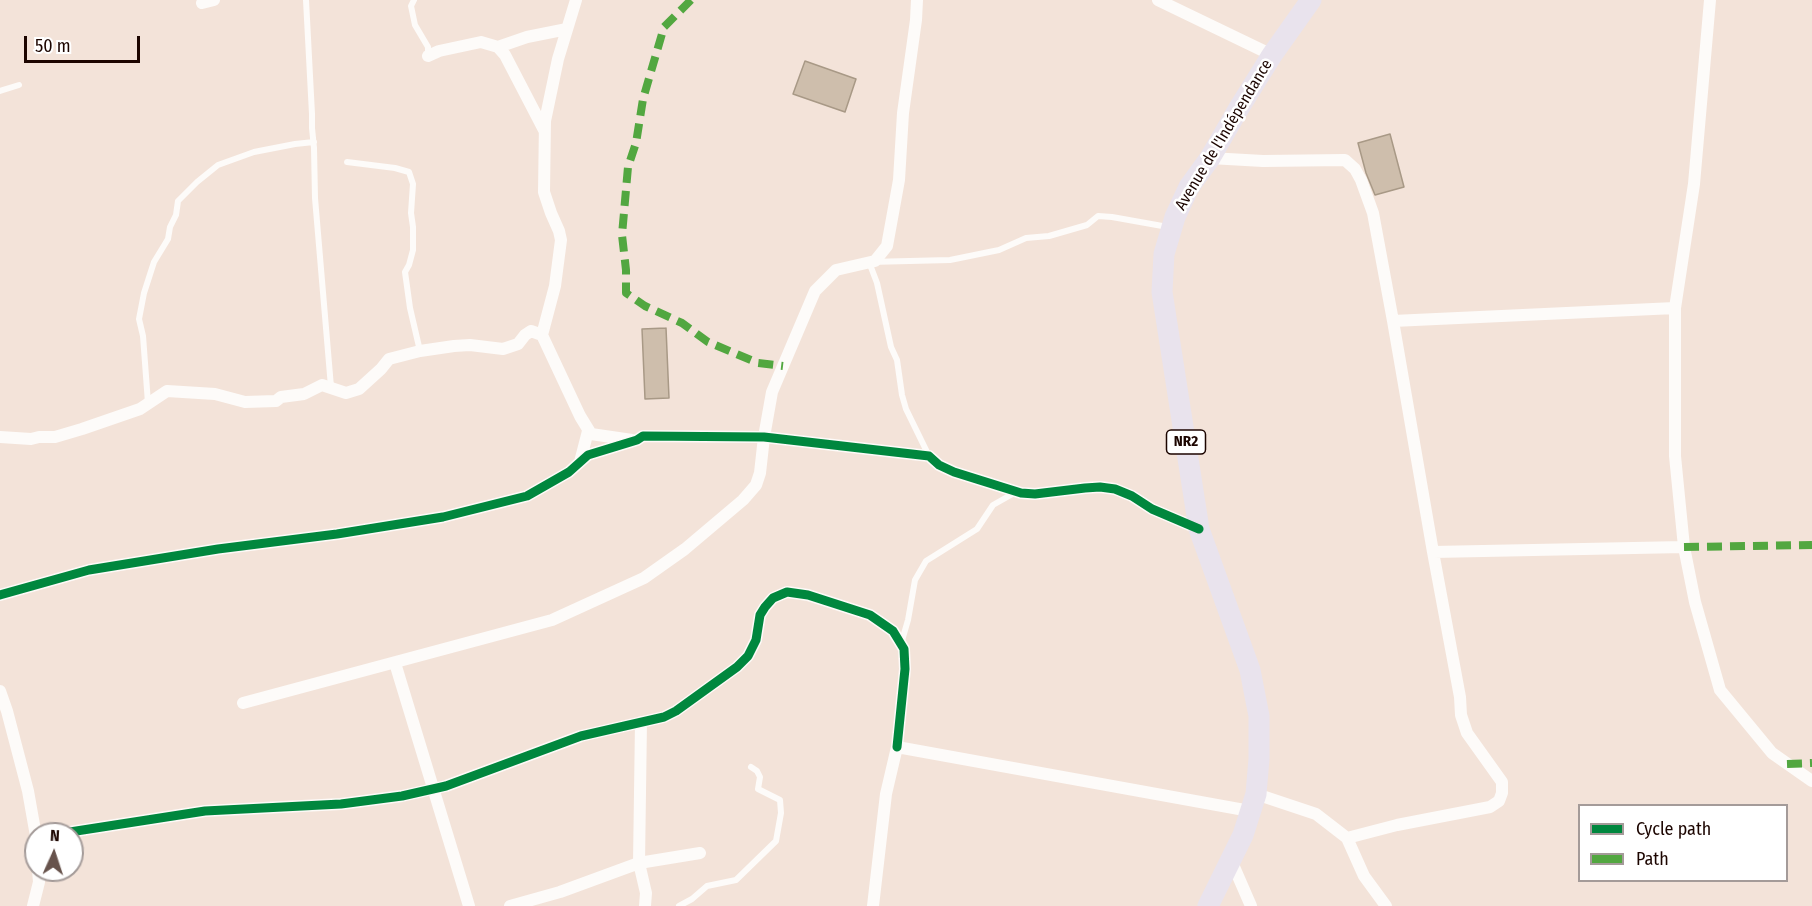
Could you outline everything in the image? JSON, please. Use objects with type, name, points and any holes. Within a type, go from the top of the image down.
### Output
[{"type":"highway","name":"Avenue de l'Indépendance","points":[[1208,906],[1243,835],[1253,802],[1259,759],[1259,716],[1250,670],[1200,529],[1162,292],[1164,254],[1175,217],[1190,187],[1272,55],[1311,0]]},
{"type":"street","points":[[576,0],[558,59],[545,121],[544,192],[560,231],[561,240],[555,286],[542,335],[580,416],[591,434],[636,440]]},
{"type":"street","points":[[243,703],[552,620],[644,578],[685,549],[743,500],[756,485],[760,473],[772,392],[815,291],[836,270],[875,261],[887,246],[899,180],[903,113],[917,0]]},
{"type":"street","points":[[1158,0],[1272,55]]},
{"type":"street","points":[[1710,0],[1694,184],[1674,308],[1675,456],[1684,547],[1695,602],[1720,690],[1773,753],[1812,781]]},
{"type":"street","points":[[498,47],[527,37],[567,29]]},
{"type":"street","points":[[428,56],[439,51],[481,42],[498,47],[505,55],[545,131]]},
{"type":"street","points":[[1210,158],[1263,161],[1345,160],[1355,169],[1373,213],[1460,697],[1461,715],[1467,733],[1502,782],[1502,794],[1499,801],[1490,807],[1397,825],[1347,838]]},
{"type":"street","points":[[1393,321],[1674,308]]},
{"type":"street","points":[[0,437],[31,439],[39,436],[55,437],[140,409],[167,391],[215,394],[245,402],[276,401],[281,397],[304,394],[322,385],[346,393],[359,389],[389,359],[420,351],[470,345],[503,349],[518,344],[531,331],[542,335]]},
{"type":"street","points":[[580,462],[588,430]]},
{"type":"street","points":[[0,595],[89,570],[443,517],[527,496],[568,472],[588,455],[643,436],[764,437],[929,456],[939,465],[1017,492],[1035,494],[1085,488],[1115,489],[1132,496],[1152,509],[1200,529]]},
{"type":"street","points":[[1433,552],[1684,547]]},
{"type":"street","points":[[84,830],[205,811],[340,804],[402,796],[446,786],[581,736],[664,717],[676,711],[737,667],[748,656],[756,640],[760,615],[773,598],[787,592],[808,595],[870,615],[893,631],[904,650],[905,669],[897,747],[886,794],[873,906]]},
{"type":"street","points":[[395,663],[469,906]]},
{"type":"street","points":[[0,691],[28,791],[34,822]]},
{"type":"street","points":[[641,722],[639,863],[646,892],[645,906]]},
{"type":"street","points":[[897,747],[1253,802],[1316,814],[1347,838],[1364,876],[1386,906]]},
{"type":"street","points":[[510,906],[560,892],[639,863],[700,853]]},
{"type":"street","points":[[1231,860],[1251,906]]},
{"type":"street","points":[[33,906],[39,882]]},
{"type":"lane","points":[[306,0],[315,198],[332,387]]},
{"type":"lane","points":[[414,0],[411,6],[415,26],[428,47],[428,56]]},
{"type":"lane","points":[[0,91],[20,85]]},
{"type":"lane","points":[[148,404],[143,336],[139,319],[144,292],[154,261],[168,239],[178,201],[218,165],[254,152],[314,142]]},
{"type":"lane","points":[[347,162],[409,172],[413,184],[411,213],[413,250],[405,272],[410,308],[420,351]]},
{"type":"lane","points":[[929,456],[906,409],[897,360],[891,347],[877,283],[869,262],[951,260],[999,250],[1026,238],[1049,236],[1087,225],[1098,216],[1172,228]]},
{"type":"lane","points":[[901,645],[915,580],[926,561],[977,530],[993,505],[1017,492]]},
{"type":"lane","points":[[679,906],[692,899],[706,886],[736,880],[776,841],[781,813],[780,800],[758,789],[760,777],[751,767]]},
{"type":"building","points":[[805,61],[856,79],[845,112],[793,94]]},
{"type":"building","points":[[1390,134],[1404,187],[1375,195],[1358,143]]},
{"type":"building","points":[[666,328],[669,398],[645,399],[642,329]]},
{"type":"marked path","points":[[691,0],[664,27],[643,99],[636,143],[628,167],[622,235],[626,293],[645,306],[682,323],[708,342],[758,363],[783,366]]},
{"type":"marked path","points":[[1684,547],[1812,545]]},
{"type":"marked path","points":[[1787,764],[1812,763]]},
{"type":"cycle path","points":[[0,595],[89,570],[443,517],[527,496],[569,472],[588,455],[637,440],[643,436],[764,437],[929,456],[939,465],[954,472],[1021,493],[1035,494],[1100,487],[1115,489],[1132,496],[1152,509],[1199,529]]},
{"type":"cycle path","points":[[84,830],[205,811],[341,804],[402,796],[446,786],[581,736],[664,717],[676,711],[737,667],[748,656],[756,640],[760,615],[773,598],[787,592],[808,595],[870,615],[893,631],[904,649],[905,669],[897,747]]}]
